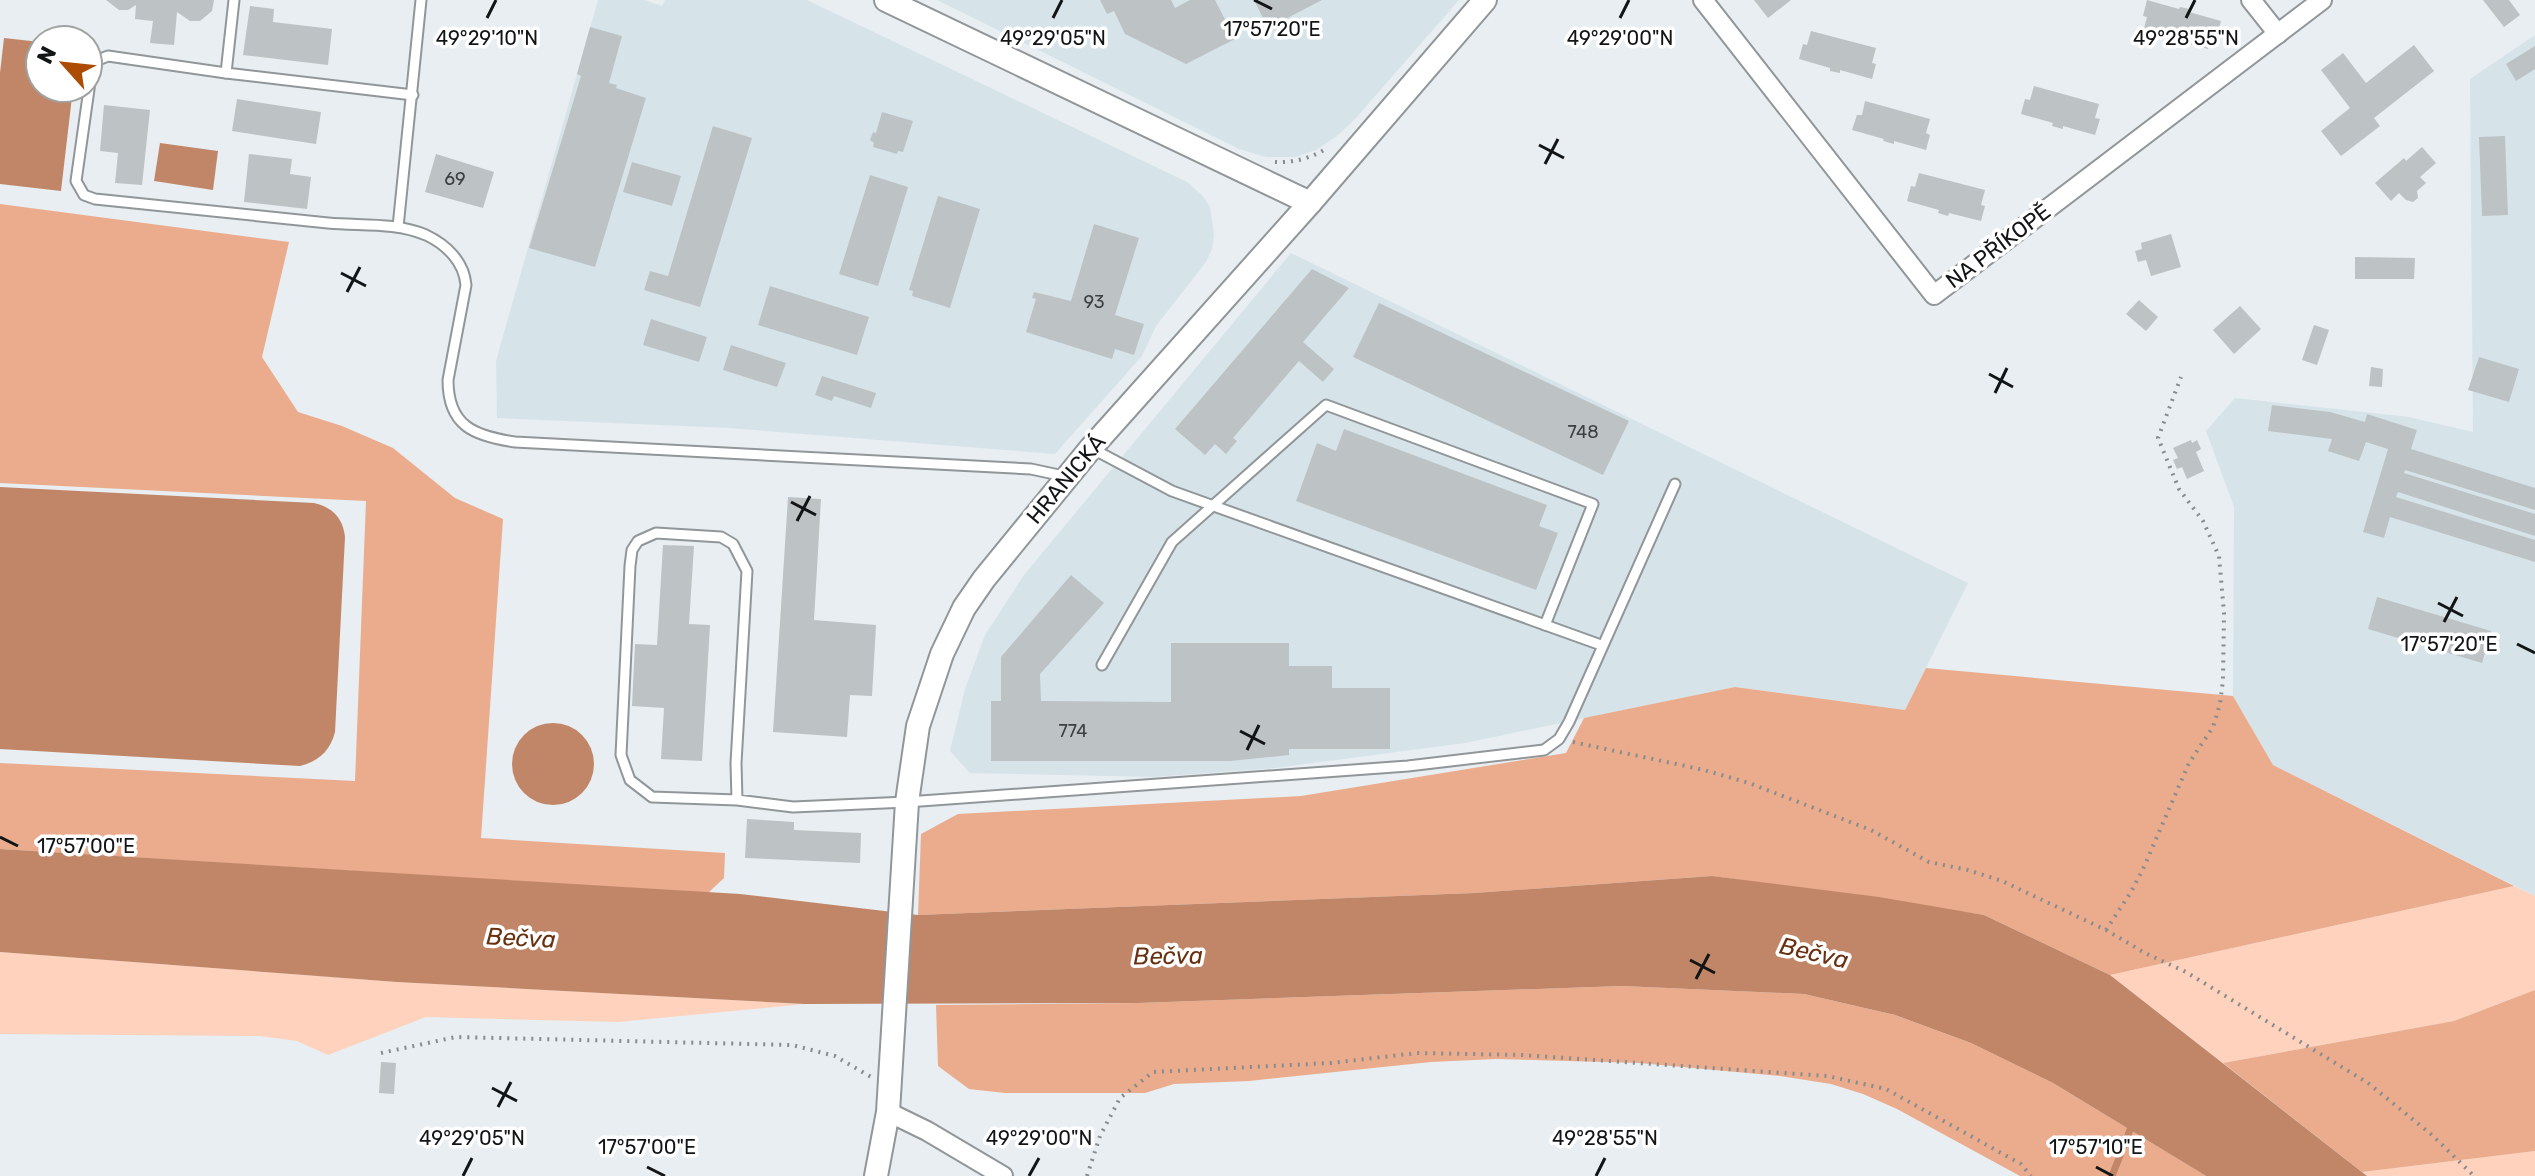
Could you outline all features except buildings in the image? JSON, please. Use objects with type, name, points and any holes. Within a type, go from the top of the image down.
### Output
[{"type":"street","points":[[886,0],[1310,203]]},
{"type":"street","name":"HRANICKÁ","points":[[876,1176],[890,1089],[907,802],[924,703],[955,625],[984,579],[1091,448],[1310,203],[1485,0]]},
{"type":"street","name":"NA PŘÍKOPĚ","points":[[1703,0],[1934,295],[2322,0]]},
{"type":"street","points":[[2251,0],[2278,34]]},
{"type":"street","points":[[888,1112],[1003,1176]]},
{"type":"lane","points":[[226,73],[234,0]]},
{"type":"lane","points":[[398,227],[421,0]]},
{"type":"lane","points":[[413,95],[108,56],[98,60],[92,68],[76,181],[84,195],[95,199],[398,227],[442,244],[453,254],[465,275],[464,304],[448,380],[448,396],[452,411],[460,421],[486,437],[515,442],[1031,469],[1059,475],[1065,480]]},
{"type":"lane","points":[[1102,665],[1172,542],[1326,405],[1593,504],[1545,625]]},
{"type":"lane","points":[[1091,448],[1172,491],[1601,645]]},
{"type":"lane","points":[[737,800],[736,763],[747,571],[733,544],[721,537],[656,533],[638,541],[632,550],[621,755],[630,780],[652,797],[737,800],[793,807],[907,802],[1408,766],[1532,753],[1553,745],[1559,739],[1675,484]]},
{"type":"path","points":[[1274,161],[1289,163],[1333,145]]},
{"type":"path","points":[[2106,930],[2143,869],[2189,763],[2213,727],[2222,692],[2224,613],[2219,556],[2203,521],[2179,489],[2158,438],[2181,377]]},
{"type":"path","points":[[1559,739],[1704,770],[1749,783],[1871,830],[1929,862],[2002,881],[2106,930],[2186,972],[2368,1083],[2432,1135],[2474,1176]]},
{"type":"path","points":[[381,1053],[456,1037],[792,1045],[835,1056],[890,1089]]},
{"type":"path","points":[[1087,1176],[1100,1136],[1120,1098],[1153,1072],[1331,1063],[1417,1053],[1522,1055],[1827,1076],[1886,1089],[2021,1164],[2031,1176]]},
{"type":"shaded area","points":[[598,0],[644,0],[662,6],[665,0],[807,0],[1187,182],[1210,207],[1214,235],[1212,249],[1206,262],[1156,326],[1142,356],[1055,454],[729,428],[497,418],[496,361]]},
{"type":"shaded area","points":[[937,0],[1459,0],[1337,136],[1316,150],[1295,157],[1266,157],[1239,149]]},
{"type":"shaded area","points":[[2535,35],[2535,896],[2273,765],[2233,696],[2234,507],[2206,431],[2235,398],[2409,417],[2473,432],[2470,79]]},
{"type":"shaded area","points":[[0,204],[289,242],[262,357],[298,412],[342,426],[393,448],[455,498],[503,519],[481,838],[725,853],[724,878],[708,893],[0,849],[0,763],[355,781],[366,501],[0,483]]},
{"type":"shaded area","points":[[1291,253],[1968,583],[1905,710],[1735,687],[1465,743],[1275,768],[1153,777],[970,773],[950,751],[965,689],[985,635],[1024,575]]},
{"type":"shaded area","points":[[1926,668],[2233,696],[2273,765],[2514,886],[2110,975],[1984,915],[1712,876],[1474,893],[918,915],[921,834],[958,814],[1301,796],[1566,753],[1584,718],[1735,687],[1905,710]]},
{"type":"shaded area","points":[[2514,886],[2535,896],[2535,990],[2454,1021],[2223,1063],[2110,975]]},
{"type":"shaded area","points":[[0,952],[397,982],[805,1004],[618,1022],[426,1017],[328,1055],[297,1041],[260,1036],[0,1034]]},
{"type":"shaded area","points":[[1622,986],[1804,994],[1895,1015],[1971,1043],[2053,1083],[2206,1176],[2020,1176],[1897,1109],[1831,1084],[1780,1076],[1639,1063],[1496,1059],[1431,1062],[1249,1081],[1174,1084],[1145,1093],[1005,1093],[969,1089],[938,1066],[936,1005],[1138,1003]]},
{"type":"shaded area","points":[[2535,990],[2535,1151],[2362,1172],[2223,1063],[2454,1021]]},
{"type":"shaded area","points":[[2535,1151],[2535,1176],[2367,1176],[2362,1172]]},
{"type":"water","points":[[4,38],[24,40],[24,104],[71,104],[61,191],[0,184],[0,73]]},
{"type":"water","points":[[160,143],[218,151],[213,190],[154,181]]},
{"type":"water","points":[[0,487],[314,503],[331,511],[342,524],[345,537],[335,732],[327,750],[300,766],[0,749]]},
{"type":"water","points":[[553,723],[569,726],[582,735],[591,748],[594,764],[591,780],[582,793],[569,802],[553,805],[537,802],[524,793],[515,780],[512,764],[515,748],[524,735],[537,726]]},
{"type":"water","name":"Bečva","points":[[0,849],[740,894],[918,915],[1474,893],[1712,876],[1879,897],[1984,915],[2110,975],[2367,1176],[2206,1176],[2053,1083],[1971,1043],[1895,1015],[1804,994],[1622,986],[1138,1003],[805,1004],[397,982],[0,952]]},
{"type":"waterway","points":[[2112,1176],[2133,1122]]}]
